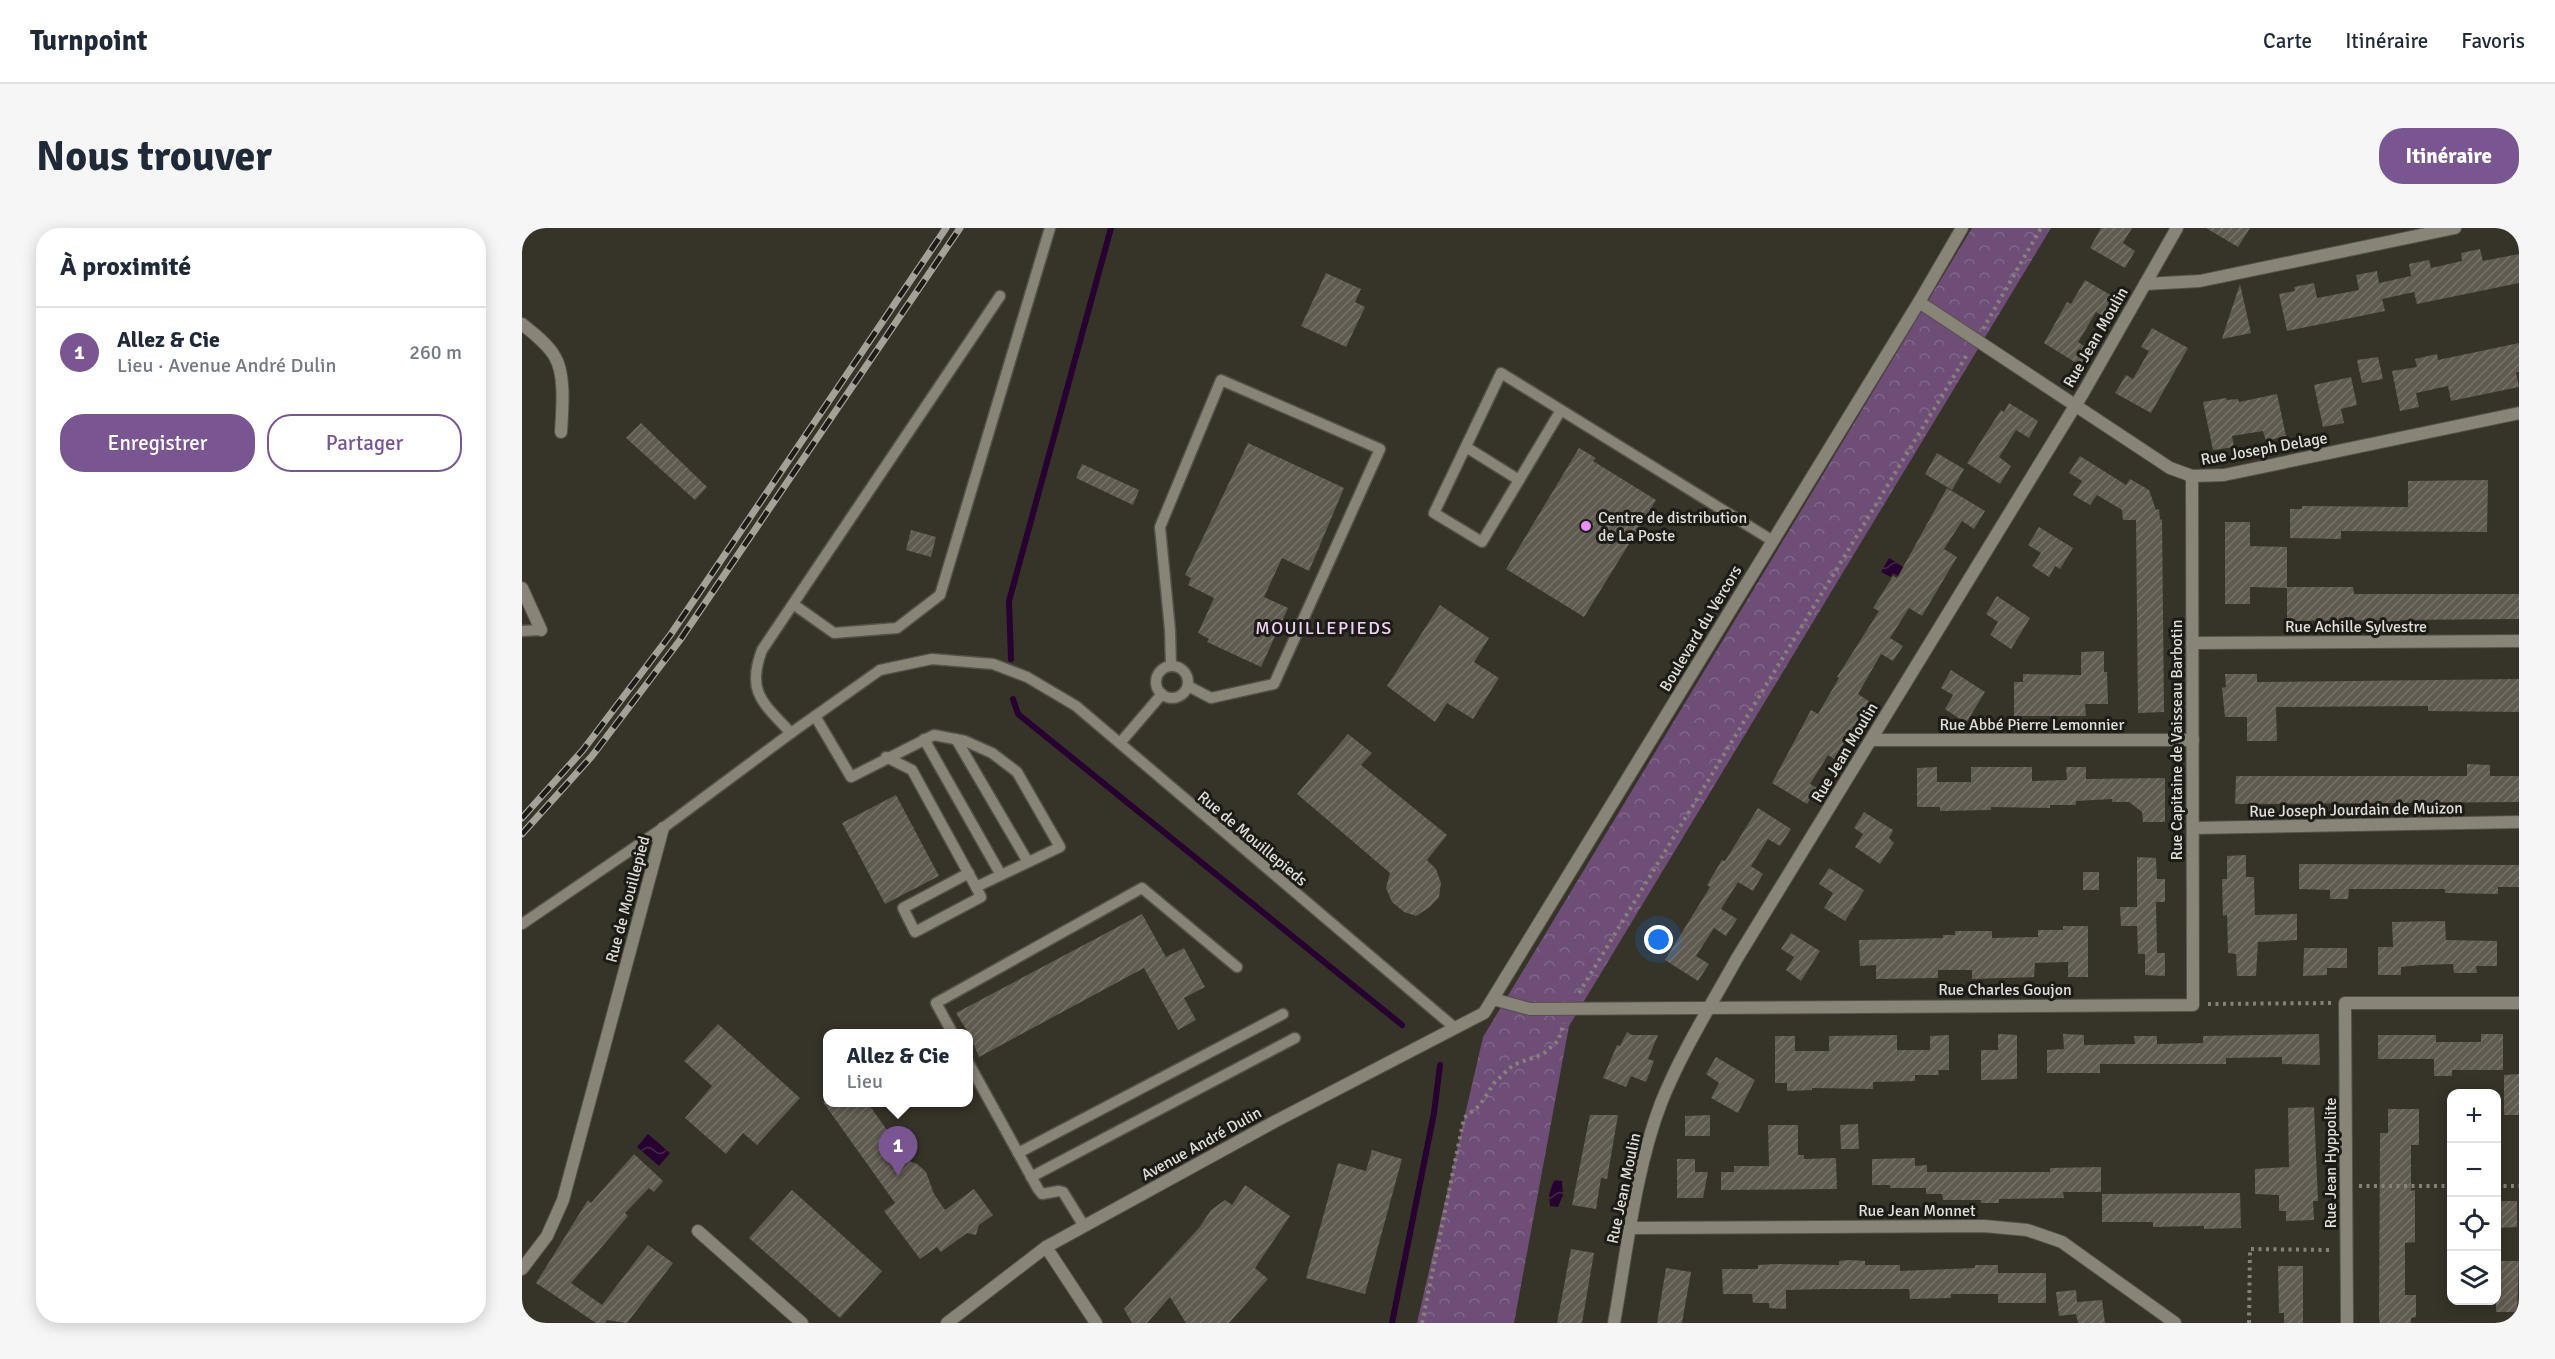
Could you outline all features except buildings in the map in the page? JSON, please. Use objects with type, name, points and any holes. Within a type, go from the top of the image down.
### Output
[{"type":"street","name":"Boulevard du Vercors","points":[[1484,1013],[1962,228]]},
{"type":"street","name":"Rue Jean Moulin","points":[[1614,1323],[1645,1151],[1661,1103],[1686,1048],[2074,406],[2176,228]]},
{"type":"street","points":[[2145,284],[2200,281],[2455,228]]},
{"type":"street","name":"Rue Joseph Delage","points":[[1919,302],[2170,468],[2192,476],[2223,475],[2519,413]]},
{"type":"street","points":[[522,324],[549,350],[558,363],[562,393],[561,432]]},
{"type":"street","name":"Rue Capitaine de Vaisseau Barbotin","points":[[2192,476],[2193,1005]]},
{"type":"street","points":[[522,588],[541,630]]},
{"type":"street","name":"Rue Achille Sylvestre","points":[[2192,643],[2519,641]]},
{"type":"street","name":"Rue Abbé Pierre Lemonnier","points":[[1871,740],[2193,740]]},
{"type":"street","name":"Rue Joseph Jourdain de Muizon","points":[[2193,828],[2519,822]]},
{"type":"street","name":"Rue de Mouillepied","points":[[522,1269],[547,1236],[562,1200],[663,828]]},
{"type":"street","name":"Rue Charles Goujon","points":[[1493,999],[1530,1009],[2193,1005]]},
{"type":"street","points":[[2345,1003],[2519,1003]]},
{"type":"street","name":"Rue Jean Hyppolite","points":[[2345,1003],[2347,1323]]},
{"type":"street","name":"Avenue André Dulin","points":[[947,1323],[1046,1247],[1274,1122],[1484,1013]]},
{"type":"street","name":"Rue Jean Monnet","points":[[1631,1228],[1984,1226],[2027,1230],[2062,1242],[2175,1323]]},
{"type":"street","points":[[698,1231],[802,1323]]},
{"type":"street","points":[[1046,1247],[1096,1323]]},
{"type":"lane","points":[[793,604],[834,633],[897,628],[940,595],[1050,228]]},
{"type":"lane","points":[[791,733],[759,699],[754,670],[762,650],[1000,296]]},
{"type":"lane","points":[[1561,410],[1482,542],[1434,513],[1501,373],[1561,410],[1773,541]]},
{"type":"lane","points":[[1171,665],[1160,527],[1221,380],[1380,448],[1274,684],[1211,698],[1188,687]]},
{"type":"lane","points":[[1466,447],[1519,480]]},
{"type":"lane","points":[[522,631],[541,630]]},
{"type":"lane","name":"Rue de Mouillepied","points":[[663,828],[880,670],[932,659],[993,664],[1027,677]]},
{"type":"lane","points":[[1171,665],[1177,666],[1187,674],[1188,687],[1180,696],[1174,698],[1162,694],[1158,689],[1156,677],[1159,671],[1171,665]]},
{"type":"lane","name":"Rue de Mouillepieds","points":[[1027,677],[1076,706],[1455,1028]]},
{"type":"lane","points":[[1119,743],[1162,694]]},
{"type":"lane","points":[[816,716],[851,777],[886,757],[934,735],[965,741],[992,753],[1017,772],[1060,847],[976,887]]},
{"type":"lane","points":[[924,739],[1001,875]]},
{"type":"lane","points":[[956,739],[1029,862]]},
{"type":"lane","points":[[886,757],[912,770],[969,873],[981,897],[915,932],[903,908],[969,873]]},
{"type":"lane","points":[[522,924],[663,828]]},
{"type":"lane","points":[[950,1029],[936,1003],[1142,888],[1237,967]]},
{"type":"lane","points":[[1018,1153],[1283,1014]]},
{"type":"lane","points":[[1031,1177],[1295,1038]]},
{"type":"lane","points":[[973,1069],[1042,1194],[1063,1192],[1084,1226]]},
{"type":"path","points":[[1422,1323],[1464,1118],[1480,1105],[1494,1083],[1513,1065],[1543,1054],[1558,1041],[1569,1009],[1976,341],[2041,228]]},
{"type":"path","points":[[2193,1005],[2345,1003]]},
{"type":"path","points":[[2346,1186],[2447,1186]]},
{"type":"path","points":[[2501,1186],[2519,1186]]},
{"type":"path","points":[[2249,1323],[2250,1248],[2347,1250]]},
{"type":"green space","points":[[1972,228],[2051,228],[1569,1026],[1514,1323],[1417,1323],[1483,1037]]},
{"type":"water","points":[[1889,558],[1915,573],[1909,583],[1893,573],[1891,577],[1881,572]]},
{"type":"water","points":[[648,1134],[670,1153],[659,1166],[637,1147]]},
{"type":"water","points":[[1554,1180],[1562,1181],[1563,1195],[1558,1207],[1550,1206],[1549,1195]]},
{"type":"waterway","points":[[1011,659],[1009,601],[1111,228]]},
{"type":"waterway","points":[[1013,699],[1018,714],[1402,1025]]},
{"type":"waterway","points":[[1392,1323],[1434,1113],[1440,1065]]},
{"type":"railway","points":[[522,818],[583,750],[671,634],[946,228]]},
{"type":"railway","points":[[522,834],[592,756],[680,640],[960,228]]},
{"type":"place","name":"Centre de distribution de La Poste","points":[[1586,526]]},
{"type":"place","name":"Allez & Cie","points":[[898,1176]]},
{"type":"district","name":"MOUILLEPIEDS","points":[[1324,628]]}]
